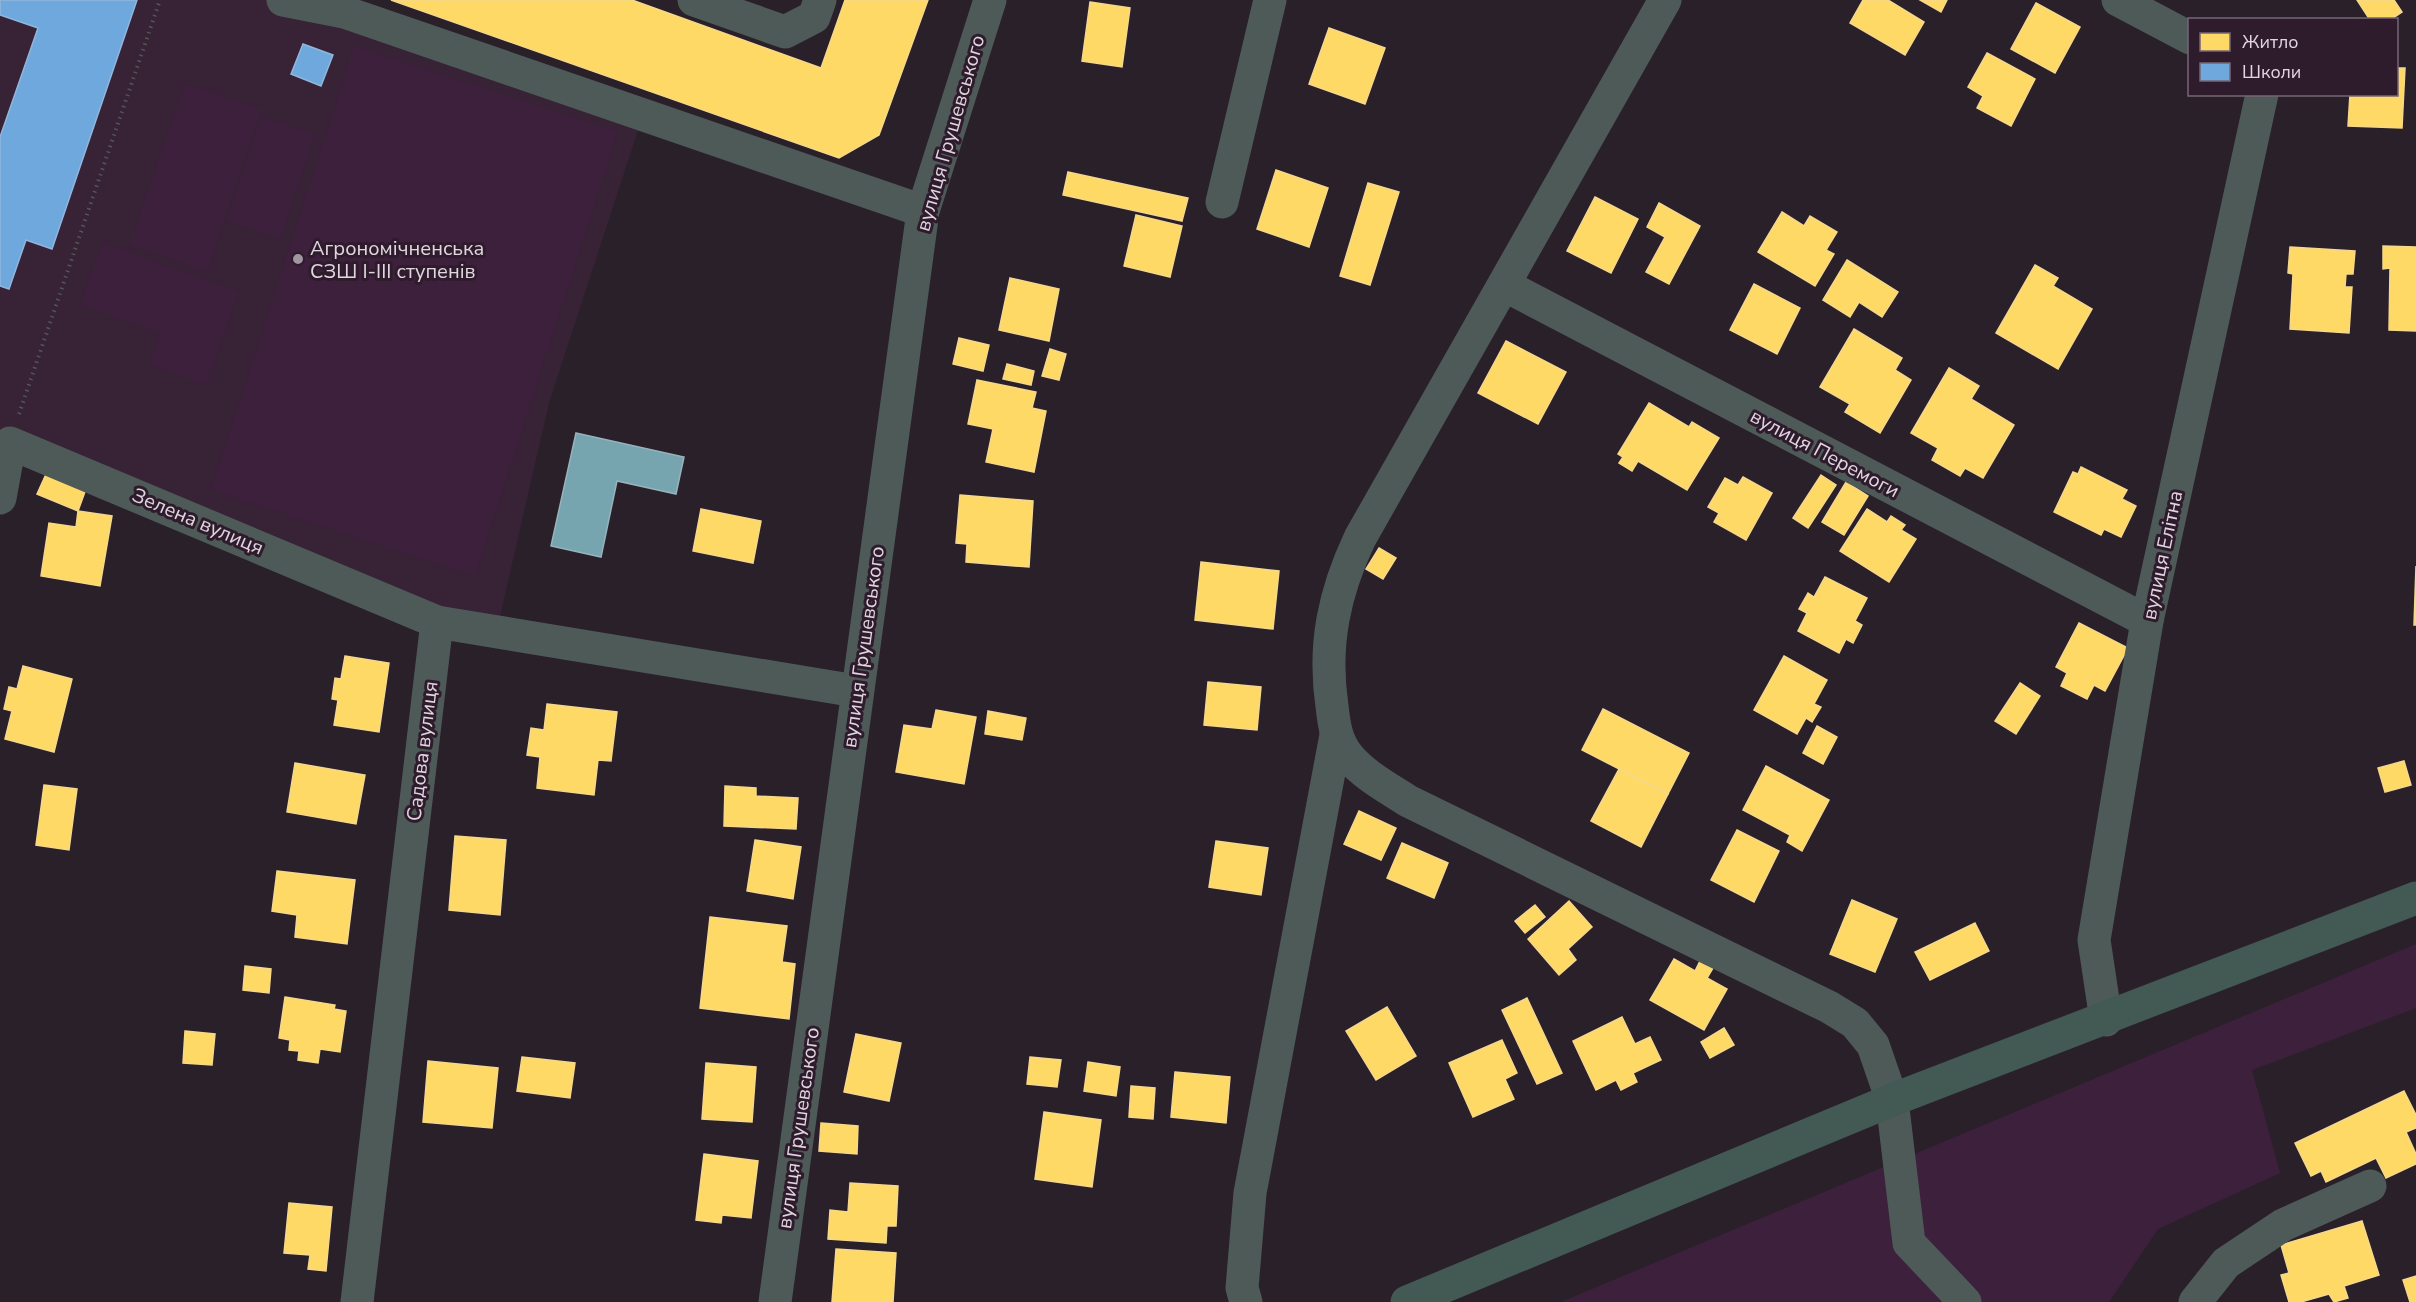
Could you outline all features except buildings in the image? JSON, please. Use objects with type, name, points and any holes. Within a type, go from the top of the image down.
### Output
[{"type":"main road","points":[[1407,1302],[1892,1100],[2106,1020],[2416,898]]},
{"type":"street","points":[[283,0],[346,6],[923,212]]},
{"type":"street","points":[[694,0],[785,32],[814,16],[820,0]]},
{"type":"street","name":"вулиця Грушевського","points":[[775,1302],[856,691],[923,212],[990,0]]},
{"type":"street","points":[[1222,202],[1270,0]]},
{"type":"street","points":[[1246,1302],[1242,1288],[1250,1193],[1336,735],[1327,672],[1335,601],[1360,537],[1665,0]]},
{"type":"street","points":[[2118,0],[2188,38]]},
{"type":"street","name":"вулиця Елітна","points":[[2106,1020],[2094,940],[2147,621],[2262,96]]},
{"type":"street","name":"вулиця Перемоги","points":[[1504,285],[2147,621]]},
{"type":"street","points":[[0,498],[10,443]]},
{"type":"street","name":"Зелена вулиця","points":[[10,443],[438,622]]},
{"type":"street","points":[[438,622],[856,691]]},
{"type":"street","name":"Садова вулиця","points":[[357,1302],[438,622]]},
{"type":"street","points":[[1336,735],[1349,757],[1408,801],[1829,1007],[1855,1023],[1873,1045],[1892,1100],[1909,1243],[1965,1302]]},
{"type":"street","points":[[2194,1302],[2226,1263],[2283,1225],[2370,1186]]},
{"type":"path","points":[[10,443],[160,0]]},
{"type":"shaded area","name":"Агрономічненська СЗШ І-ІІІ ступенів","points":[[0,0],[283,0],[643,115],[549,403],[500,617],[437,622],[0,440]]},
{"type":"shaded area","points":[[354,46],[618,132],[475,576],[211,490]]},
{"type":"shaded area","points":[[185,83],[262,109],[207,272],[129,245]]},
{"type":"shaded area","points":[[262,116],[315,134],[280,239],[227,221]]},
{"type":"shaded area","points":[[102,243],[239,291],[206,385],[149,365],[160,333],[80,305]]},
{"type":"shaded area","points":[[2416,944],[2416,1008],[2252,1070],[2280,1173],[2158,1229],[2109,1302],[1561,1302]]},
{"type":"place","name":"Агрономічненська СЗШ І-ІІІ ступенів","points":[[298,259]]}]
